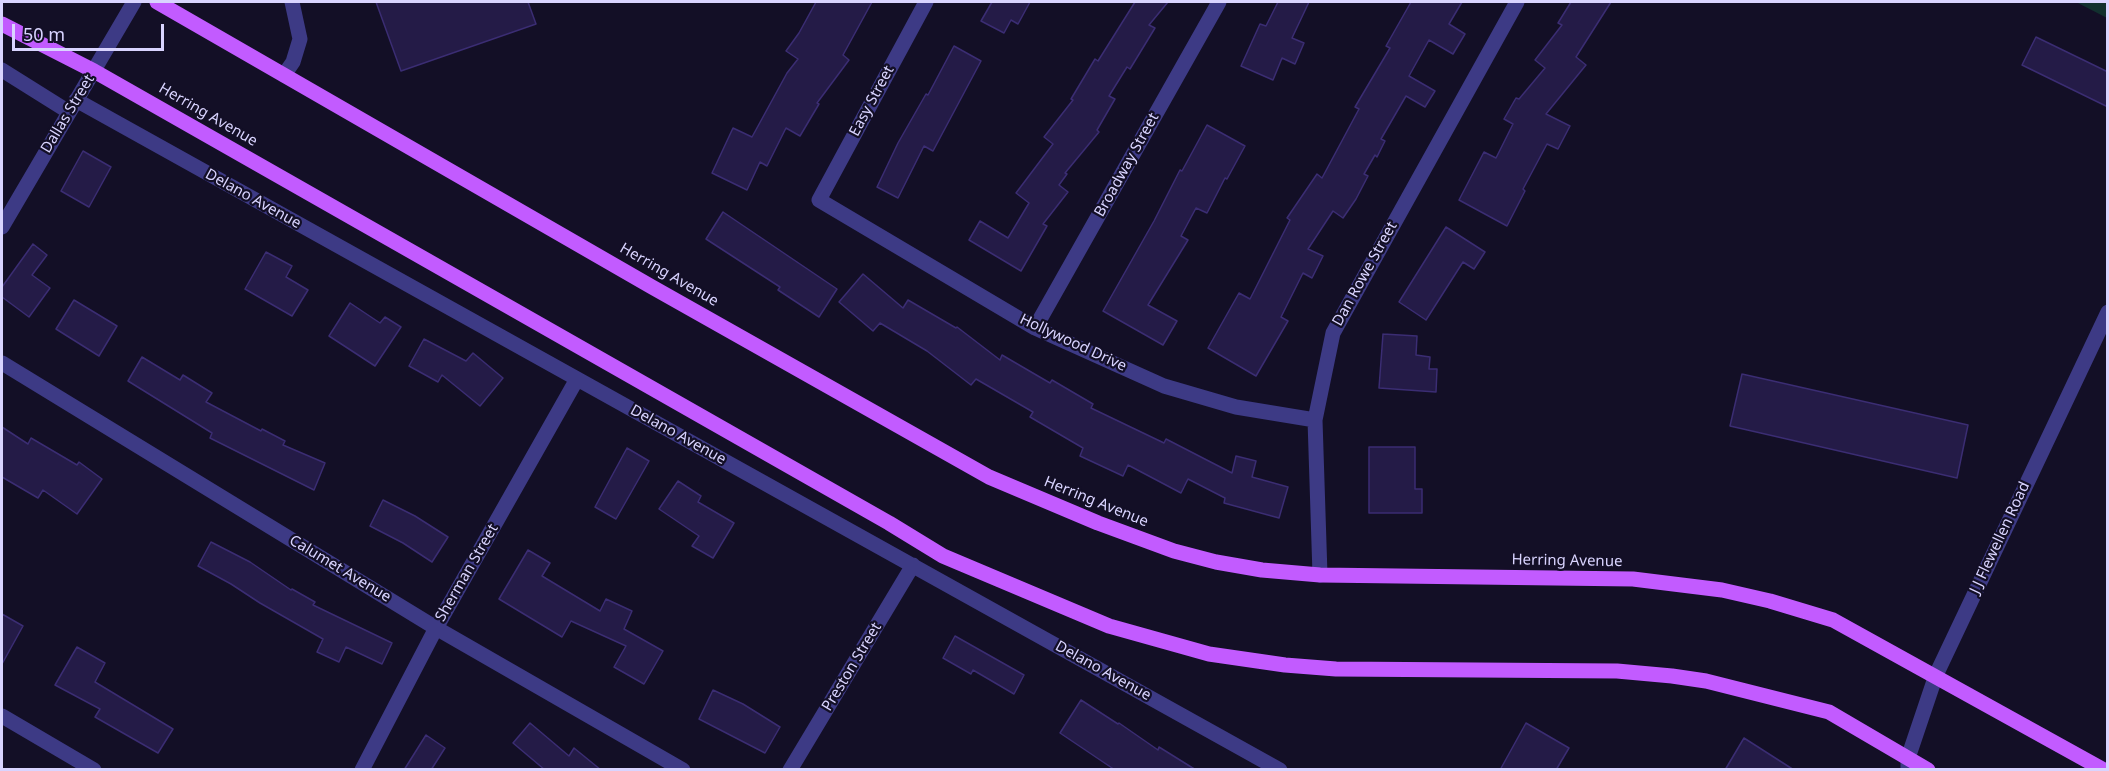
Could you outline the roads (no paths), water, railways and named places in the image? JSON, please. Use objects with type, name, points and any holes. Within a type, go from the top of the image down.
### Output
[{"type":"main road","name":"Herring Avenue","points":[[157,2],[663,293],[989,477],[1098,523],[1174,551],[1216,562],[1262,570],[1320,575],[1633,579],[1722,590],[1770,601],[1833,620],[2104,770]]},
{"type":"main road","name":"Herring Avenue","points":[[2,24],[94,71],[889,523],[943,556],[1109,626],[1209,654],[1285,666],[1336,669],[1617,671],[1706,681],[1829,712],[1908,764],[1928,770]]},
{"type":"street","name":"Dallas Street","points":[[2,227],[134,2]]},
{"type":"street","points":[[284,75],[293,62],[300,39],[292,2]]},
{"type":"street","name":"Easy Street","points":[[819,200],[926,2]]},
{"type":"street","name":"Broadway Street","points":[[1035,328],[1220,2]]},
{"type":"street","name":"Dan Rowe Street","points":[[1320,575],[1315,420],[1333,333],[1517,2]]},
{"type":"street","name":"Delano Avenue","points":[[2,70],[73,106],[577,379],[1280,770]]},
{"type":"street","name":"Hollywood Drive","points":[[819,200],[1035,328],[1171,388],[1236,407],[1315,420]]},
{"type":"street","name":"J J Flewellen Road","points":[[1908,764],[1936,675],[2108,312]]},
{"type":"street","name":"Calumet Avenue","points":[[2,363],[436,628],[683,770]]},
{"type":"street","name":"Sherman Street","points":[[362,770],[436,628],[577,379]]},
{"type":"street","name":"Preston Street","points":[[790,770],[913,566]]},
{"type":"street","points":[[2,716],[94,770]]}]
